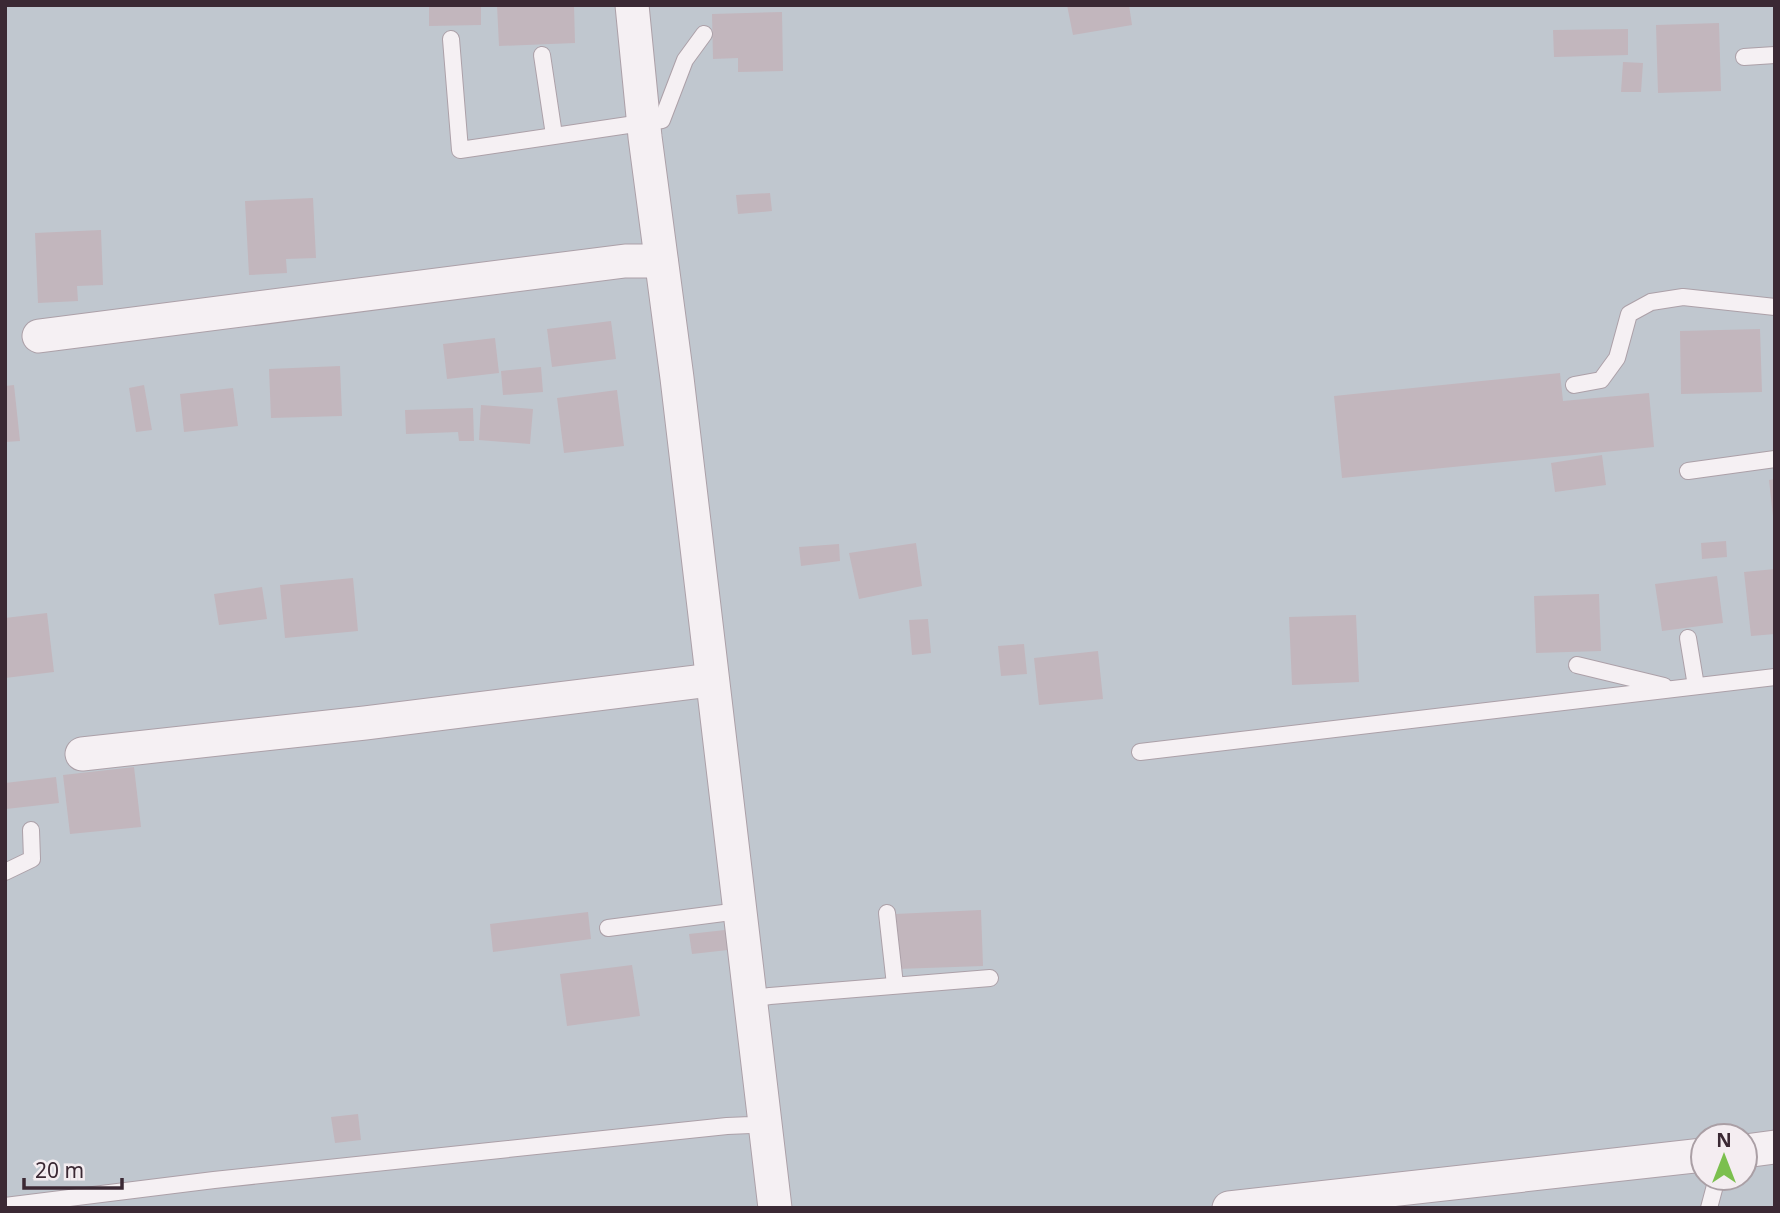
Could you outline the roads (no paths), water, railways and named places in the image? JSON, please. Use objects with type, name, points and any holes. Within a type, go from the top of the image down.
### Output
[{"type":"street","points":[[632,5],[643,123],[677,378],[775,1208]]},
{"type":"street","points":[[39,337],[625,261],[661,261]]},
{"type":"street","points":[[82,754],[365,723],[711,680]]},
{"type":"street","points":[[1229,1208],[1421,1193],[1689,1158]]},
{"type":"lane","points":[[452,39],[460,149],[662,120],[685,60],[704,34]]},
{"type":"lane","points":[[542,55],[554,135]]},
{"type":"lane","points":[[1744,57],[1775,55]]},
{"type":"lane","points":[[1574,385],[1601,380],[1617,358],[1629,314],[1651,302],[1683,297],[1775,307]]},
{"type":"lane","points":[[1688,471],[1775,458]]},
{"type":"lane","points":[[1688,638],[1696,686]]},
{"type":"lane","points":[[1577,665],[1673,689]]},
{"type":"lane","points":[[1140,752],[1775,677]]},
{"type":"lane","points":[[5,872],[32,859],[31,831]]},
{"type":"lane","points":[[608,928],[739,911]]},
{"type":"lane","points":[[887,912],[895,985]]},
{"type":"lane","points":[[750,999],[990,978]]},
{"type":"lane","points":[[5,1206],[214,1180],[751,1125],[764,1121]]}]
